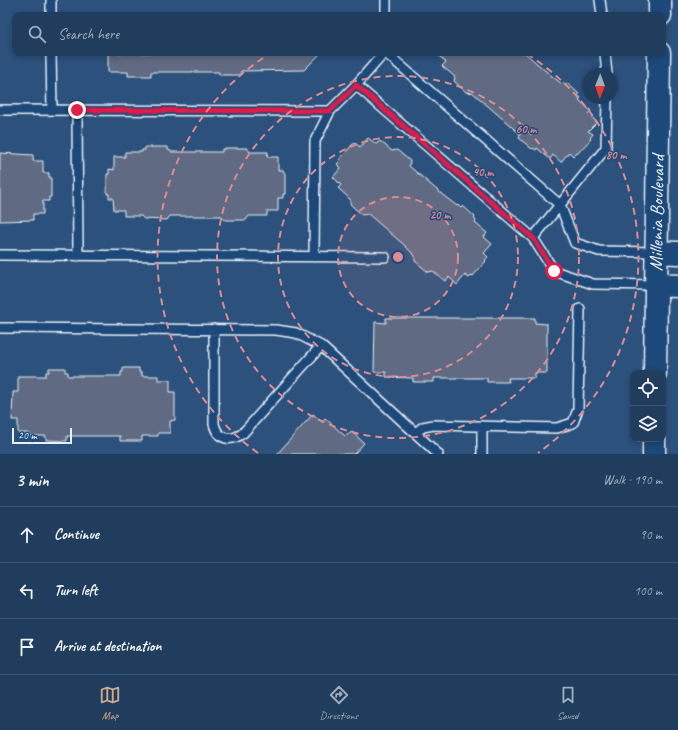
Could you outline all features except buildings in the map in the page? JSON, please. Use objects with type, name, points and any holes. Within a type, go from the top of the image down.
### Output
[{"type":"street","points":[[660,0],[660,12]]},
{"type":"street","name":"Millenia Boulevard","points":[[655,370],[656,285],[667,252],[659,56]]},
{"type":"street","points":[[656,285],[678,286]]},
{"type":"street","points":[[654,442],[654,454]]},
{"type":"lane","points":[[51,0],[51,12]]},
{"type":"lane","points":[[386,0],[386,12]]},
{"type":"lane","points":[[600,0],[602,12]]},
{"type":"lane","points":[[52,56],[52,110]]},
{"type":"lane","points":[[314,257],[315,141],[330,111],[382,56]]},
{"type":"lane","points":[[388,56],[560,205],[575,243],[599,251],[667,252]]},
{"type":"lane","points":[[605,56],[606,68]]},
{"type":"lane","points":[[356,85],[533,238],[554,271],[593,284],[656,285]]},
{"type":"lane","points":[[533,238],[606,148],[607,104]]},
{"type":"lane","points":[[0,110],[330,111]]},
{"type":"lane","points":[[77,110],[78,256]]},
{"type":"lane","points":[[0,255],[385,257]]},
{"type":"lane","points":[[415,433],[423,427],[433,425],[557,428],[573,423],[578,409],[580,309]]},
{"type":"lane","points":[[0,328],[214,329],[287,331],[305,337],[321,346],[438,454]]},
{"type":"lane","points":[[214,329],[214,424],[218,433],[225,438],[235,437],[243,433],[321,346]]},
{"type":"lane","points":[[482,426],[482,454]]},
{"type":"route","points":[[77,110],[330,111],[356,85],[533,238],[554,271]]}]
